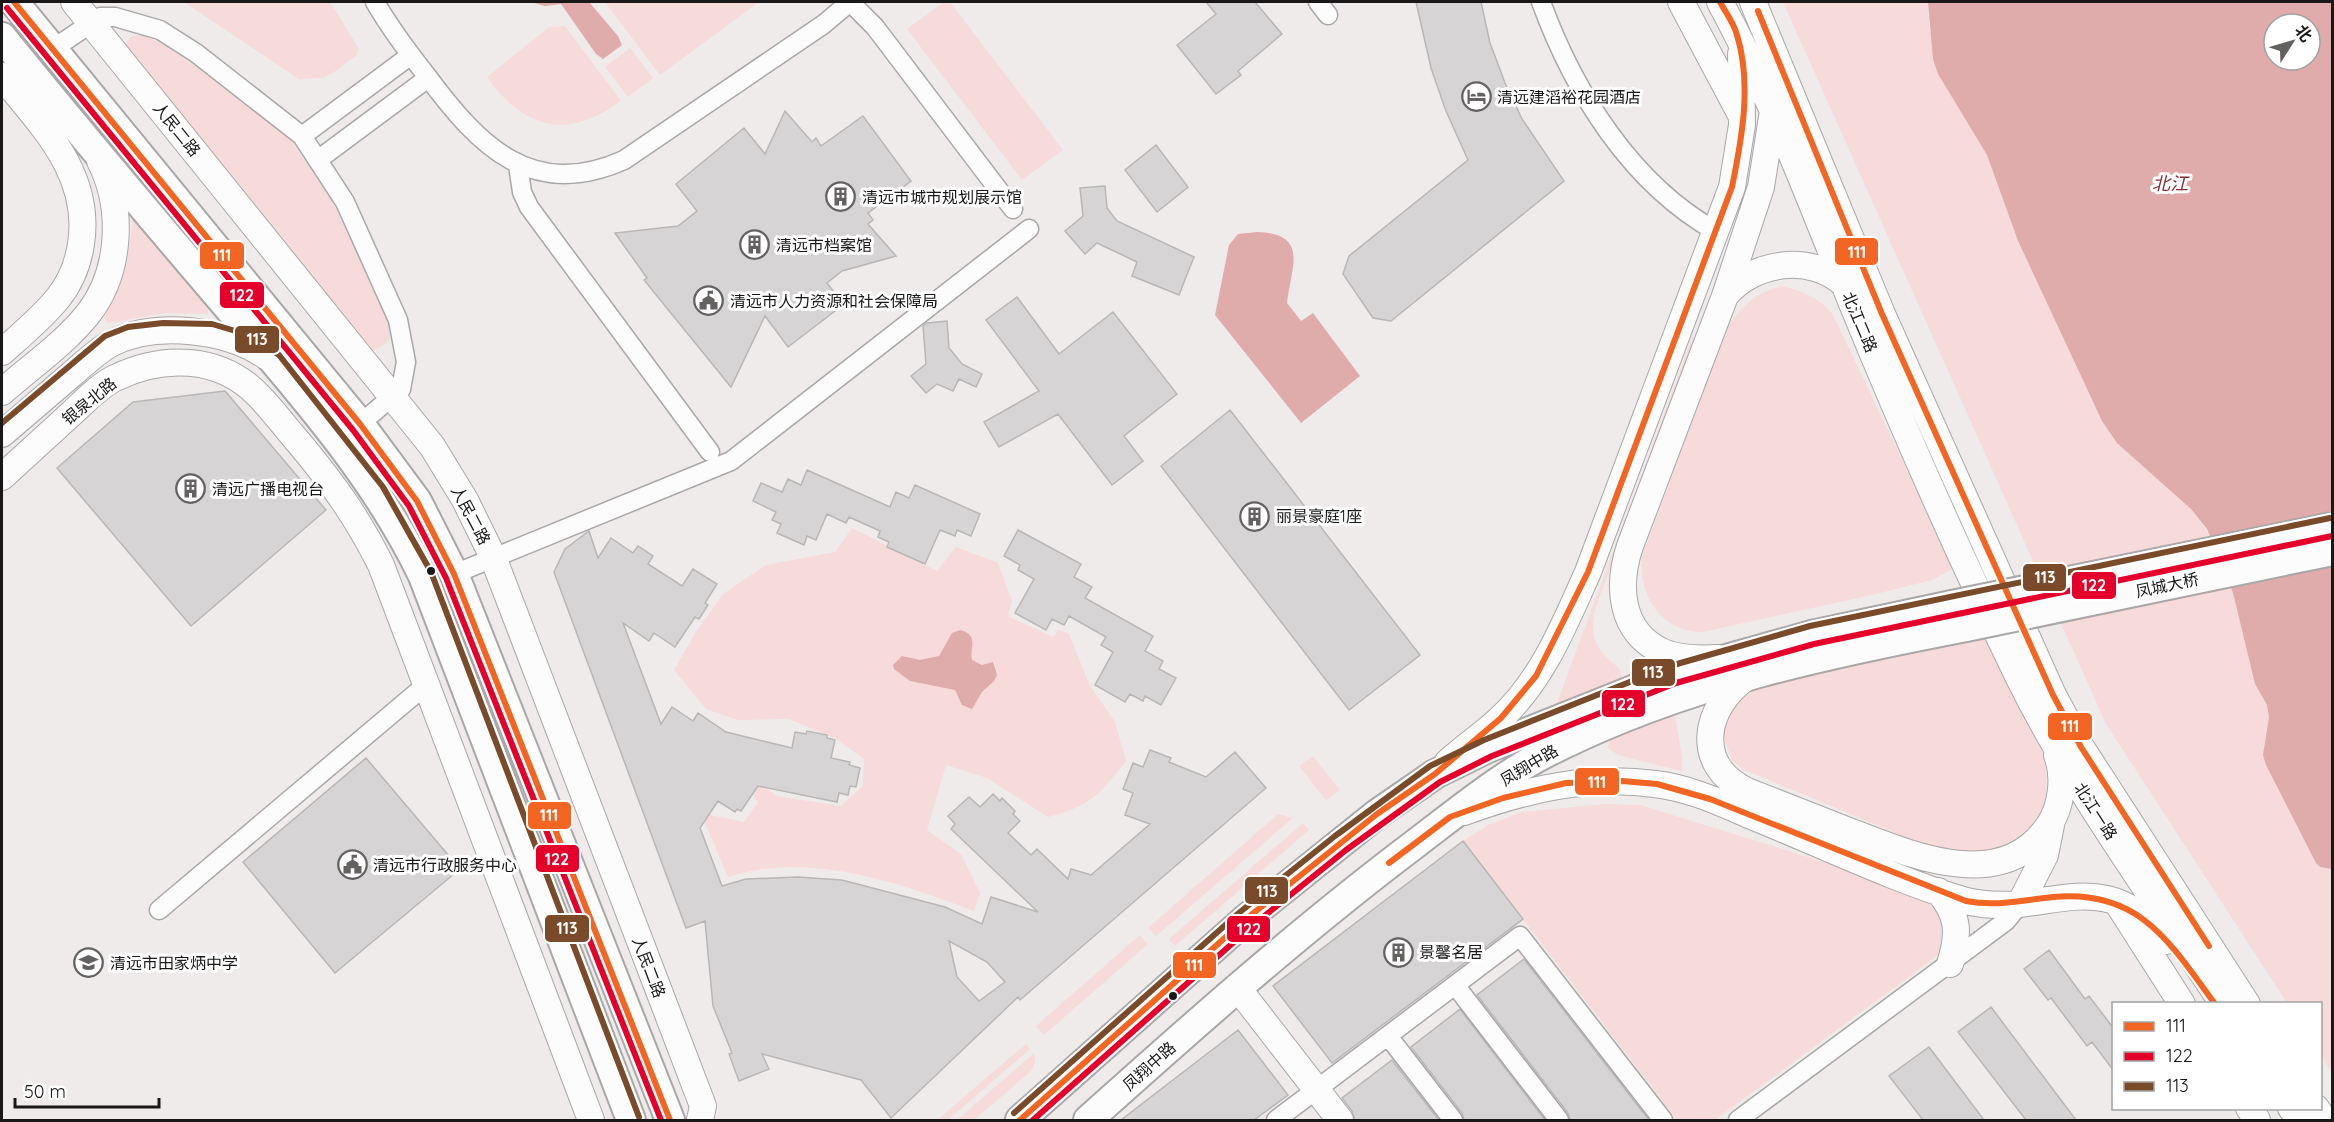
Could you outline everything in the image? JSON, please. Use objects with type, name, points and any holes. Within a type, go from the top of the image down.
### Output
[{"type":"main road","points":[[14,2],[360,424],[417,501],[454,574],[670,1120]]},
{"type":"main road","name":"人民二路","points":[[74,2],[394,398],[443,464],[493,557],[704,1106],[700,1120]]},
{"type":"main road","points":[[1681,2],[1742,117]]},
{"type":"main road","name":"北江二路","points":[[1720,2],[1773,108],[1845,285],[1968,614]]},
{"type":"main road","name":"北江二路","points":[[1753,2],[1882,314],[2012,603]]},
{"type":"main road","points":[[1020,1120],[1246,919],[1377,814],[1435,774],[1501,718],[1536,676],[1554,644],[1592,563],[1718,232],[1732,187],[1739,154],[1742,65],[1737,33]]},
{"type":"main road","points":[[2,37],[96,153],[273,361],[376,492],[411,550],[528,846],[631,1120]]},
{"type":"main road","points":[[1722,658],[1674,655],[1653,645],[1630,619],[1621,591],[1624,564],[1630,546],[1725,296],[1761,187],[1773,108],[1777,60]]},
{"type":"main road","points":[[2,76],[54,142],[71,168],[81,196],[84,225],[80,252],[73,275],[59,297],[2,352]]},
{"type":"main road","points":[[2,392],[81,321],[99,296],[108,274],[116,238],[116,218],[113,192],[96,153]]},
{"type":"main road","points":[[1725,296],[1749,276],[1782,265],[1817,267],[1836,276],[1845,285]]},
{"type":"main road","points":[[163,332],[163,362]]},
{"type":"main road","name":"银泉北路","points":[[2,434],[111,343],[130,336],[163,332],[210,333],[248,344],[273,361]]},
{"type":"main road","name":"银泉北路","points":[[2,477],[112,379],[145,366],[163,362],[200,364],[221,370],[239,379],[258,394],[339,491],[361,526],[389,584],[427,684]]},
{"type":"main road","name":"凤城大桥","points":[[1968,614],[2332,527]]},
{"type":"main road","name":"凤城大桥","points":[[1968,614],[2332,551]]},
{"type":"main road","name":"北江一路","points":[[2012,603],[2053,694],[2081,747],[2246,1002]]},
{"type":"main road","points":[[1435,774],[1586,708],[1722,658],[1812,635],[1968,614]]},
{"type":"main road","name":"北江一路","points":[[1968,614],[2222,1002]]},
{"type":"main road","name":"凤翔中路","points":[[1089,1120],[1237,987],[1365,881],[1450,817],[1553,749],[1601,726],[1750,675],[1968,614]]},
{"type":"main road","points":[[1750,675],[1726,694],[1714,712],[1710,729],[1713,753],[1723,772],[1737,786],[1747,791],[1918,858],[1940,862],[1966,864],[1996,862],[2007,858],[2032,844],[2051,821]]},
{"type":"main road","points":[[427,684],[591,1120]]},
{"type":"main road","points":[[2020,904],[2045,855],[2051,821],[2059,797],[2061,763],[2049,735]]},
{"type":"main road","points":[[1450,817],[1503,798],[1566,783],[1622,781],[1657,784],[1710,799],[1938,891],[1980,904],[2020,904],[2070,896],[2116,901],[2140,912],[2150,921],[2213,1002]]},
{"type":"main road","points":[[528,846],[539,861],[555,865],[560,858],[557,837]]},
{"type":"main road","points":[[1938,891],[1946,900],[1957,928],[1958,941],[1950,964]]},
{"type":"main road","points":[[2116,901],[2181,1002]]},
{"type":"main road","points":[[1237,987],[1340,1120]]},
{"type":"street","points":[[375,2],[387,24],[428,78],[475,133],[494,151],[518,165],[572,174],[601,170],[624,160],[824,24],[850,2],[865,4],[868,2]]},
{"type":"street","points":[[850,2],[875,27],[1013,209]]},
{"type":"street","points":[[1541,2],[1571,71],[1626,154],[1667,199],[1690,217],[1718,232]]},
{"type":"street","points":[[53,49],[100,17],[115,17],[160,30],[196,53],[302,136],[345,202],[398,320],[406,362],[401,389],[394,398],[360,424]]},
{"type":"street","points":[[302,136],[411,55]]},
{"type":"street","points":[[319,159],[428,78]]},
{"type":"street","points":[[518,165],[522,192],[529,207],[710,452]]},
{"type":"street","points":[[454,574],[731,461],[1029,229]]},
{"type":"street","points":[[159,910],[427,684]]},
{"type":"street","points":[[1738,1120],[1950,964],[2006,921],[2020,904]]},
{"type":"street","points":[[1276,1120],[1520,936],[1663,1120]]},
{"type":"street","points":[[1455,985],[1559,1120]]},
{"type":"street","points":[[1388,1036],[1454,1120]]},
{"type":"shaded area","points":[[184,2],[330,2],[358,47],[357,55],[323,78],[299,79]]},
{"type":"shaded area","points":[[605,2],[759,2],[660,75]]},
{"type":"shaded area","points":[[944,2],[950,2],[1063,150],[1022,180],[907,29]]},
{"type":"shaded area","points":[[1783,2],[1928,2],[1929,26],[1947,89],[1977,134],[1987,155],[2018,241],[2102,421],[2191,509],[2206,529],[2233,593],[2255,684],[2267,705],[2269,717],[2264,748],[2316,863],[2320,867],[2332,869],[2332,1074],[2322,1057],[2322,1002],[2286,1002],[2106,724]]},
{"type":"shaded area","points":[[565,26],[621,101],[583,121],[565,125],[548,124],[516,109],[487,77],[549,27]]},
{"type":"shaded area","points":[[144,35],[167,46],[262,114],[289,138],[329,194],[390,323],[390,339],[381,347],[371,351],[126,54],[125,43],[132,36]]},
{"type":"shaded area","points":[[630,48],[653,78],[628,97],[605,67]]},
{"type":"shaded area","points":[[133,219],[143,225],[208,309],[208,314],[166,313],[107,323],[104,317],[126,266]]},
{"type":"shaded area","points":[[1782,286],[1809,295],[1832,313],[1954,568],[1932,580],[1876,594],[1703,632],[1688,630],[1665,619],[1649,598],[1644,585],[1642,557],[1725,332],[1736,315],[1749,302],[1763,293]]},
{"type":"shaded area","points":[[1693,336],[1696,340],[1595,609],[1594,637],[1600,650],[1620,669],[1622,679],[1555,708]]},
{"type":"shaded area","points":[[852,528],[937,571],[956,547],[998,563],[1012,601],[1008,616],[1053,637],[1059,630],[1069,634],[1089,684],[1115,722],[1126,761],[1093,798],[1075,808],[1048,817],[987,778],[946,765],[927,830],[961,854],[980,893],[974,911],[915,890],[852,873],[789,867],[758,870],[728,877],[701,813],[744,822],[758,802],[746,786],[758,782],[777,796],[841,806],[863,786],[864,759],[836,739],[789,719],[738,720],[706,709],[674,670],[696,632],[723,594],[766,565],[835,552]]},
{"type":"shaded area","points":[[1988,633],[2031,721],[2046,772],[2046,796],[2040,815],[2031,830],[2017,841],[2001,848],[1982,852],[1962,853],[1932,849],[1742,769],[1732,760],[1721,729],[1741,689]]},
{"type":"shaded area","points":[[1669,713],[1676,718],[1682,761],[1681,771],[1618,755],[1608,748],[1610,739]]},
{"type":"shaded area","points":[[1313,756],[1340,790],[1326,800],[1299,766]]},
{"type":"shaded area","points":[[1605,804],[1640,805],[1908,888],[1924,895],[1942,911],[1945,950],[1715,1120],[1677,1120],[1463,841],[1488,825],[1522,812]]},
{"type":"shaded area","points":[[1278,814],[1293,818],[1156,936],[1148,928]]},
{"type":"shaded area","points":[[1303,823],[1309,830],[1175,946],[1169,939]]},
{"type":"shaded area","points":[[1140,935],[1148,944],[1044,1035],[1036,1026]]},
{"type":"shaded area","points":[[1026,1044],[1030,1049],[948,1120],[937,1120]]},
{"type":"shaded area","points":[[1034,1053],[1035,1062],[1031,1071],[974,1120],[957,1120]]},
{"type":"water","points":[[531,2],[589,2],[618,36],[622,45],[603,59],[596,54],[561,4],[545,6]]},
{"type":"water","name":"北江","points":[[1928,2],[2332,2],[2332,869],[2320,867],[2316,863],[2266,765],[2263,755],[2269,717],[2267,705],[2255,684],[2233,593],[2207,529],[2191,509],[2117,443],[2102,421],[2018,241],[1987,155],[1938,74],[1933,59]]},
{"type":"water","points":[[1257,232],[1274,234],[1285,239],[1291,246],[1293,265],[1287,303],[1301,321],[1313,313],[1360,376],[1301,423],[1215,315],[1229,245],[1238,234]]},
{"type":"water","points":[[960,630],[970,635],[972,639],[972,660],[982,665],[993,662],[997,675],[982,692],[972,709],[962,705],[955,690],[910,681],[894,669],[893,665],[902,656],[920,660],[939,656],[952,633]]},
{"type":"building","points":[[1206,2],[1255,2],[1282,34],[1238,71],[1241,75],[1216,94],[1177,45],[1216,14]]},
{"type":"building","points":[[1416,2],[1481,2],[1490,43],[1505,83],[1522,119],[1564,181],[1391,321],[1373,318],[1343,274],[1349,256],[1468,160],[1446,111],[1431,68]]},
{"type":"building","name":"清远市档案馆","points":[[785,111],[812,142],[816,138],[821,146],[863,116],[911,181],[868,213],[873,220],[868,224],[896,256],[842,271],[827,283],[844,304],[788,347],[765,316],[731,387],[644,280],[647,278],[615,233],[678,226],[697,211],[676,184],[744,128],[765,154]]},
{"type":"building","points":[[1156,145],[1188,187],[1157,212],[1125,170]]},
{"type":"building","points":[[1105,186],[1107,208],[1117,221],[1194,257],[1179,295],[1132,276],[1137,262],[1097,243],[1085,254],[1065,231],[1083,216],[1080,188]]},
{"type":"building","points":[[1017,297],[1059,354],[1113,312],[1177,394],[1124,436],[1143,461],[1112,485],[1058,414],[999,447],[984,422],[1039,391],[986,320]]},
{"type":"building","points":[[947,321],[949,348],[962,364],[982,374],[976,387],[959,379],[953,391],[937,384],[926,393],[911,376],[926,364],[923,326],[927,323]]},
{"type":"building","name":"清远广播电视台","points":[[225,391],[326,510],[191,626],[57,468],[133,402]]},
{"type":"building","points":[[1230,410],[1420,655],[1349,710],[1161,466]]},
{"type":"building","points":[[807,470],[890,507],[896,492],[909,498],[915,485],[980,514],[971,536],[957,530],[955,536],[940,530],[925,564],[887,547],[889,542],[878,537],[880,531],[849,517],[846,523],[827,514],[816,540],[807,536],[804,545],[777,533],[781,524],[772,520],[776,512],[753,501],[761,483],[782,492],[788,479],[801,485]]},
{"type":"building","points":[[1018,530],[1081,564],[1074,577],[1092,587],[1085,598],[1153,636],[1145,651],[1163,661],[1159,669],[1176,678],[1161,705],[1145,696],[1143,701],[1130,694],[1125,702],[1095,685],[1113,652],[1101,645],[1106,637],[1069,616],[1064,625],[1052,619],[1046,630],[1015,613],[1034,579],[1018,570],[1020,565],[1004,556]]},
{"type":"building","points":[[589,531],[598,558],[611,538],[633,553],[638,546],[653,556],[648,564],[682,586],[693,569],[717,584],[705,603],[708,605],[699,619],[695,617],[675,647],[654,633],[649,641],[623,623],[661,724],[672,707],[693,721],[698,713],[726,732],[792,748],[795,732],[806,734],[807,731],[827,735],[827,738],[835,740],[831,758],[850,762],[849,765],[860,768],[856,787],[850,786],[848,795],[839,793],[837,802],[758,786],[741,811],[737,809],[735,812],[718,801],[700,828],[722,886],[746,879],[798,877],[842,880],[945,907],[982,924],[991,897],[1038,912],[951,829],[955,824],[948,816],[969,797],[980,807],[993,794],[1000,801],[1002,798],[1015,811],[1013,814],[1020,821],[1008,833],[1031,855],[1037,849],[1068,879],[1071,869],[1091,875],[1150,824],[1125,815],[1133,793],[1123,789],[1133,763],[1143,767],[1150,750],[1171,758],[1169,762],[1206,777],[1235,752],[1266,788],[1020,1000],[1018,997],[891,1118],[861,1080],[762,1054],[769,1069],[739,1081],[729,1054],[732,1053],[713,1006],[705,921],[686,928],[554,572],[565,549]],"holes":[[[949,941],[987,962],[1005,982],[979,1001],[957,977]]]},
{"type":"building","name":"清远市行政服务中心","points":[[366,758],[460,869],[335,973],[243,862]]},
{"type":"building","name":"景馨名居","points":[[1463,841],[1523,919],[1332,1063],[1273,986]]},
{"type":"building","points":[[2049,950],[2085,999],[2089,996],[2112,1026],[2112,1068],[2092,1042],[2087,1046],[2051,998],[2048,1000],[2024,969]]},
{"type":"building","points":[[1524,959],[1649,1120],[1570,1120],[1568,1113],[1477,995]]},
{"type":"building","points":[[1991,1007],[2076,1120],[2026,1120],[1958,1032]]},
{"type":"building","points":[[1460,1009],[1545,1120],[1464,1120],[1462,1113],[1411,1047]]},
{"type":"building","points":[[1238,1030],[1288,1095],[1254,1120],[1121,1120]]},
{"type":"building","points":[[1929,1047],[1984,1120],[1923,1120],[1889,1076]]},
{"type":"building","points":[[1392,1060],[1439,1120],[1355,1120],[1352,1111],[1342,1098]]},
{"type":"transit line","name":"111","points":[[14,2],[360,424],[417,501],[454,574],[670,1120]]},
{"type":"transit line","name":"111","points":[[1020,1120],[1246,919],[1377,814],[1435,774],[1501,718],[1536,676],[1588,572],[1732,187],[1742,130],[1744,73],[1736,31],[1720,2]]},
{"type":"transit line","name":"122","points":[[7,8],[353,430],[409,506],[446,578],[661,1120]]},
{"type":"transit line","name":"111","points":[[1758,11],[1882,314],[2053,695],[2081,747],[2209,946]]},
{"type":"transit line","name":"113","points":[[2,423],[105,336],[128,327],[163,323],[212,324],[252,336],[279,355],[383,487],[431,572],[639,1117]]},
{"type":"transit line","name":"113","points":[[1014,1113],[1240,912],[1335,836],[1430,766],[1484,740],[1670,666],[1810,626],[2330,518]]},
{"type":"transit line","name":"122","points":[[1033,1120],[1252,926],[1346,850],[1440,782],[1492,756],[1676,683],[1814,644],[2332,536]]},
{"type":"transit line","name":"111","points":[[1389,863],[1450,817],[1503,798],[1566,783],[1622,781],[1657,784],[1710,799],[1966,901],[1999,903],[2053,897],[2083,897],[2108,901],[2130,911],[2166,940],[2214,1002]]},
{"type":"place","name":"清远建滔裕花园酒店","points":[[1476,97]]},
{"type":"place","name":"清远市城市规划展示馆","points":[[841,197]]},
{"type":"place","name":"清远市档案馆","points":[[755,245]]},
{"type":"place","name":"清远市人力资源和社会保障局","points":[[709,301]]},
{"type":"place","name":"清远广播电视台","points":[[191,489]]},
{"type":"place","name":"丽景豪庭1座","points":[[1255,516]]},
{"type":"place","name":"清远市行政服务中心","points":[[352,865]]},
{"type":"place","name":"景馨名居","points":[[1398,952]]},
{"type":"place","name":"清远市田家炳中学","points":[[89,963]]}]
